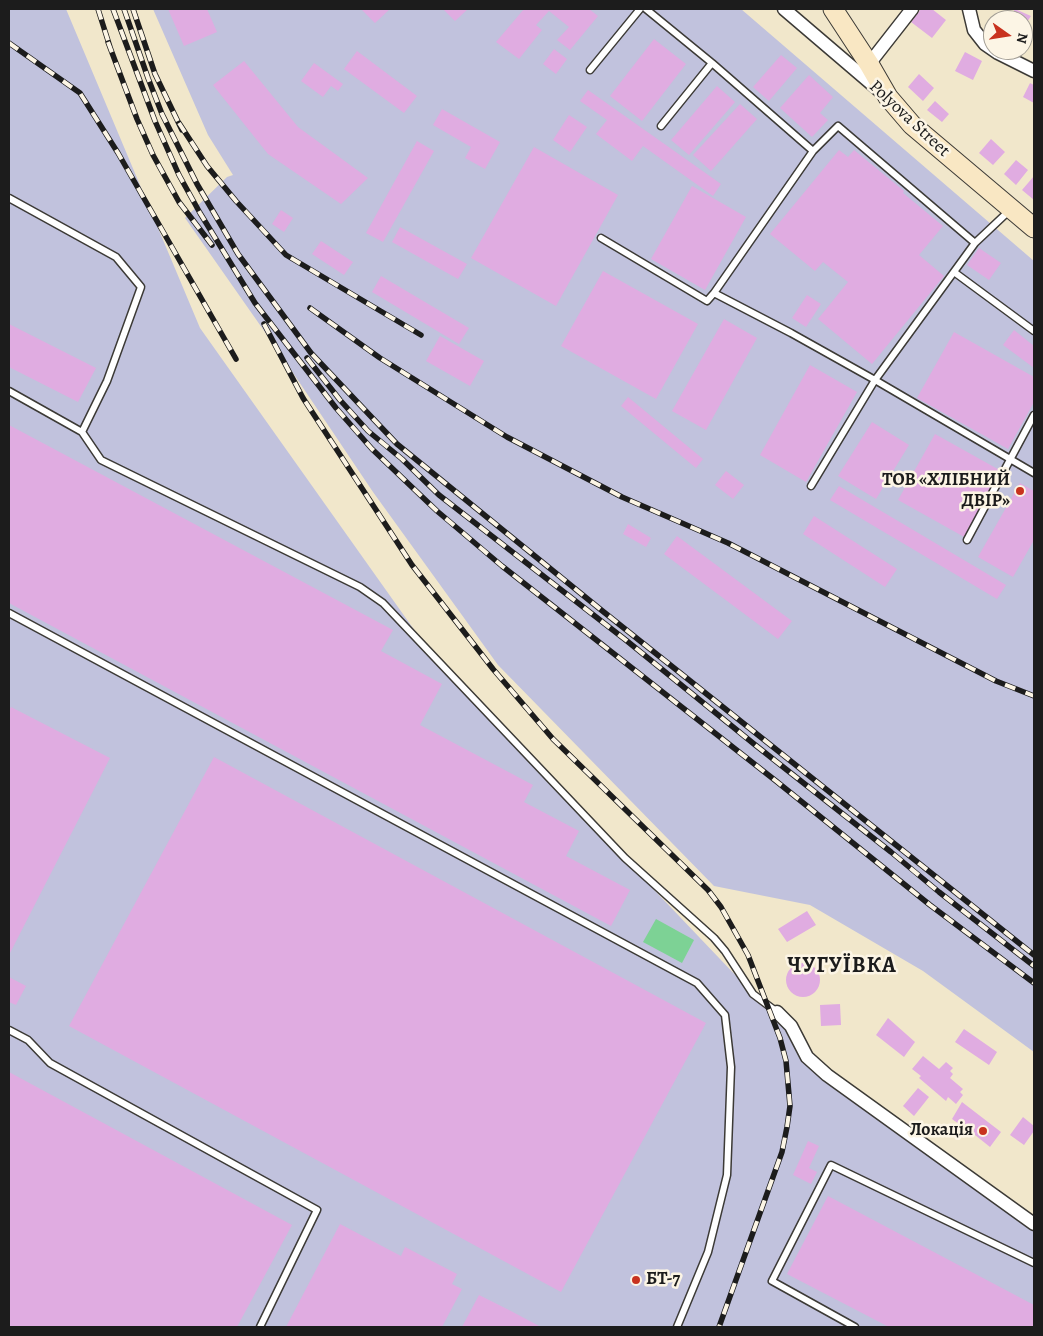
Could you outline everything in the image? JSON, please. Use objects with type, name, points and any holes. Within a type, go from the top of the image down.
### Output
[{"type":"main road","points":[[833,9],[888,97]]},
{"type":"main road","name":"Polyova Street","points":[[888,97],[912,125],[1034,228]]},
{"type":"street","name":"Polyova Street","points":[[784,9],[888,97]]},
{"type":"street","points":[[869,64],[912,9]]},
{"type":"street","points":[[969,9],[974,30],[985,44],[1034,71]]},
{"type":"street","points":[[777,1012],[791,1026],[807,1057],[827,1075],[1034,1224]]},
{"type":"lane","points":[[590,70],[640,9]]},
{"type":"lane","points":[[646,9],[712,63],[813,151]]},
{"type":"lane","points":[[661,126],[712,63]]},
{"type":"lane","points":[[601,238],[707,301],[813,151],[838,126],[975,243]]},
{"type":"lane","points":[[9,198],[116,257],[141,287],[107,381],[82,432]]},
{"type":"lane","points":[[810,486],[875,380],[975,243],[1011,209]]},
{"type":"lane","points":[[954,272],[1034,331]]},
{"type":"lane","points":[[714,293],[875,380],[1034,473]]},
{"type":"lane","points":[[9,390],[82,432],[101,460],[360,587],[383,603],[625,858],[714,938],[754,994],[777,1012]]},
{"type":"lane","points":[[967,540],[1034,415]]},
{"type":"lane","points":[[9,613],[697,983],[725,1015],[731,1067],[727,1175],[708,1252],[677,1327]]},
{"type":"lane","points":[[9,1030],[28,1040],[50,1063],[317,1210],[260,1327]]},
{"type":"lane","points":[[855,1327],[772,1281],[831,1165],[1034,1262]]},
{"type":"shaded area","points":[[9,9],[66,9],[200,328],[437,662],[841,1086],[1034,1225],[1034,1327],[9,1327]]},
{"type":"shaded area","points":[[153,9],[741,9],[1034,261],[1034,1052],[923,971],[810,905],[714,886],[498,665],[373,492],[281,355],[185,218],[227,177],[233,175],[208,135]]},
{"type":"green space","points":[[656,919],[694,940],[682,963],[643,942]]},
{"type":"building","points":[[168,9],[207,9],[217,32],[184,46]]},
{"type":"building","points":[[361,9],[390,9],[375,23]]},
{"type":"building","points":[[443,9],[468,9],[455,21]]},
{"type":"building","points":[[524,9],[589,9],[598,16],[570,50],[557,40],[569,27],[549,11],[536,25],[542,30],[519,59],[496,42]]},
{"type":"building","points":[[921,9],[932,9],[946,20],[932,38],[911,22]]},
{"type":"building","points":[[654,39],[686,64],[642,121],[610,96]]},
{"type":"building","points":[[554,49],[567,59],[556,74],[543,64]]},
{"type":"building","points":[[357,51],[417,96],[404,113],[344,69]]},
{"type":"building","points":[[965,52],[982,61],[973,80],[955,71]]},
{"type":"building","points":[[781,55],[797,68],[769,101],[753,87]]},
{"type":"building","points":[[244,61],[298,127],[368,178],[341,204],[268,154],[213,85]]},
{"type":"building","points":[[314,63],[343,84],[338,91],[331,86],[323,97],[301,81]]},
{"type":"building","points":[[919,74],[934,88],[923,101],[908,87]]},
{"type":"building","points":[[809,75],[833,97],[820,113],[828,120],[812,137],[780,108]]},
{"type":"building","points":[[1030,83],[1034,85],[1034,103],[1023,97]]},
{"type":"building","points":[[717,86],[735,102],[689,155],[671,140]]},
{"type":"building","points":[[588,90],[721,184],[713,196],[643,146],[632,161],[596,134],[607,120],[580,101]]},
{"type":"building","points":[[935,101],[949,114],[942,122],[927,110]]},
{"type":"building","points":[[740,104],[757,119],[711,171],[693,155]]},
{"type":"building","points":[[442,109],[500,142],[485,169],[465,158],[471,147],[433,125]]},
{"type":"building","points":[[569,115],[587,127],[570,152],[553,140]]},
{"type":"building","points":[[991,139],[1005,152],[993,165],[979,153]]},
{"type":"building","points":[[417,141],[434,151],[383,242],[366,233]]},
{"type":"building","points":[[534,147],[618,195],[556,306],[471,258]]},
{"type":"building","points":[[839,150],[848,157],[854,150],[943,226],[919,255],[944,276],[872,364],[818,319],[848,282],[823,262],[815,271],[770,234]]},
{"type":"building","points":[[1016,160],[1028,170],[1016,185],[1004,174]]},
{"type":"building","points":[[1034,176],[1034,200],[1022,190]]},
{"type":"building","points":[[692,186],[746,217],[705,290],[651,259]]},
{"type":"building","points":[[281,210],[293,218],[284,232],[272,224]]},
{"type":"building","points":[[400,227],[467,264],[458,279],[392,242]]},
{"type":"building","points":[[321,241],[353,262],[344,275],[312,254]]},
{"type":"building","points":[[979,248],[1001,263],[989,280],[967,265]]},
{"type":"building","points":[[603,271],[698,324],[656,399],[561,346]]},
{"type":"building","points":[[381,276],[469,328],[459,344],[372,292]]},
{"type":"building","points":[[807,295],[821,304],[806,327],[792,318]]},
{"type":"building","points":[[724,319],[757,338],[706,430],[672,411]]},
{"type":"building","points":[[9,324],[96,368],[78,402],[9,367]]},
{"type":"building","points":[[1014,330],[1034,346],[1034,368],[1003,345]]},
{"type":"building","points":[[954,332],[1034,377],[1034,402],[1008,449],[917,398]]},
{"type":"building","points":[[440,336],[484,361],[470,386],[426,361]]},
{"type":"building","points":[[810,365],[857,392],[806,482],[760,455]]},
{"type":"building","points":[[628,397],[703,459],[696,468],[621,406]]},
{"type":"building","points":[[872,422],[909,445],[876,499],[838,476]]},
{"type":"building","points":[[9,425],[393,630],[381,651],[442,684],[420,725],[533,785],[524,802],[579,831],[566,856],[630,890],[611,926],[9,603]]},
{"type":"building","points":[[935,434],[1003,472],[966,538],[898,500]]},
{"type":"building","points":[[726,471],[744,485],[733,499],[715,485]]},
{"type":"building","points":[[1020,483],[1034,491],[1034,540],[1013,577],[978,557]]},
{"type":"building","points":[[839,486],[1006,585],[997,599],[830,500]]},
{"type":"building","points":[[814,516],[897,569],[885,587],[803,534]]},
{"type":"building","points":[[628,524],[651,538],[646,547],[623,534]]},
{"type":"building","points":[[677,536],[792,621],[778,639],[664,554]]},
{"type":"building","points":[[11,707],[110,758],[9,955],[9,711]]},
{"type":"building","points":[[214,757],[706,1023],[561,1292],[69,1026]]},
{"type":"building","points":[[807,911],[816,925],[787,942],[778,929]]},
{"type":"building","points":[[803,963],[810,964],[815,968],[819,973],[819,987],[815,992],[810,996],[803,997],[796,996],[791,992],[787,987],[786,980],[787,973],[791,968],[796,964]]},
{"type":"building","points":[[9,977],[26,986],[16,1005],[9,1002]]},
{"type":"building","points":[[840,1004],[841,1025],[821,1026],[820,1005]]},
{"type":"building","points":[[888,1018],[915,1042],[904,1057],[876,1035]]},
{"type":"building","points":[[964,1029],[997,1052],[989,1065],[955,1042]]},
{"type":"building","points":[[923,1056],[939,1069],[946,1062],[953,1068],[950,1071],[953,1074],[950,1078],[963,1089],[960,1092],[963,1095],[956,1104],[948,1097],[946,1101],[919,1078],[921,1076],[912,1069]]},
{"type":"building","points":[[9,1072],[292,1225],[237,1327],[9,1327]]},
{"type":"building","points":[[918,1088],[929,1097],[914,1116],[903,1106]]},
{"type":"building","points":[[962,1102],[1001,1132],[990,1147],[960,1123],[952,1119]]},
{"type":"building","points":[[1023,1117],[1034,1126],[1034,1131],[1024,1145],[1010,1135]]},
{"type":"building","points":[[808,1141],[819,1146],[809,1168],[817,1172],[811,1184],[793,1175]]},
{"type":"building","points":[[828,1196],[1034,1305],[1034,1327],[889,1327],[787,1274]]},
{"type":"building","points":[[340,1224],[401,1256],[405,1247],[457,1274],[452,1284],[462,1289],[442,1327],[286,1327]]},
{"type":"building","points":[[479,1295],[509,1310],[541,1327],[462,1327]]},
{"type":"railway","points":[[98,9],[110,47]]},
{"type":"railway","points":[[113,9],[155,121],[179,175],[200,213],[255,303],[336,408],[372,449],[437,511],[502,566],[776,781],[930,905],[1034,983]]},
{"type":"railway","points":[[124,9],[162,114],[197,184],[238,254],[311,353],[397,444],[600,609],[1034,955]]},
{"type":"railway","points":[[133,9],[155,74],[182,130]]},
{"type":"railway","points":[[108,42],[137,119],[153,155],[179,202],[212,245]]},
{"type":"railway","points":[[9,43],[80,93],[118,153],[236,359]]},
{"type":"railway","points":[[179,123],[207,166],[236,201],[286,255],[421,335]]},
{"type":"railway","points":[[310,308],[380,358],[507,437],[622,497],[728,543],[996,681],[1034,696]]},
{"type":"railway","points":[[264,324],[303,398],[412,565],[493,669],[553,739],[708,890],[721,907],[748,955],[780,1038],[786,1061],[790,1106],[782,1152],[719,1327]]},
{"type":"railway","points":[[307,358],[340,400],[368,431],[402,459],[439,495],[627,641],[1034,966]]},
{"type":"place","name":"ТОВ «ХЛІБНИЙ ДВІР»","points":[[1020,491]]},
{"type":"place","name":"Локація","points":[[983,1131]]},
{"type":"place","name":"БТ-7","points":[[636,1280]]},
{"type":"district","name":"ЧУГУЇВКА","points":[[842,967]]}]
